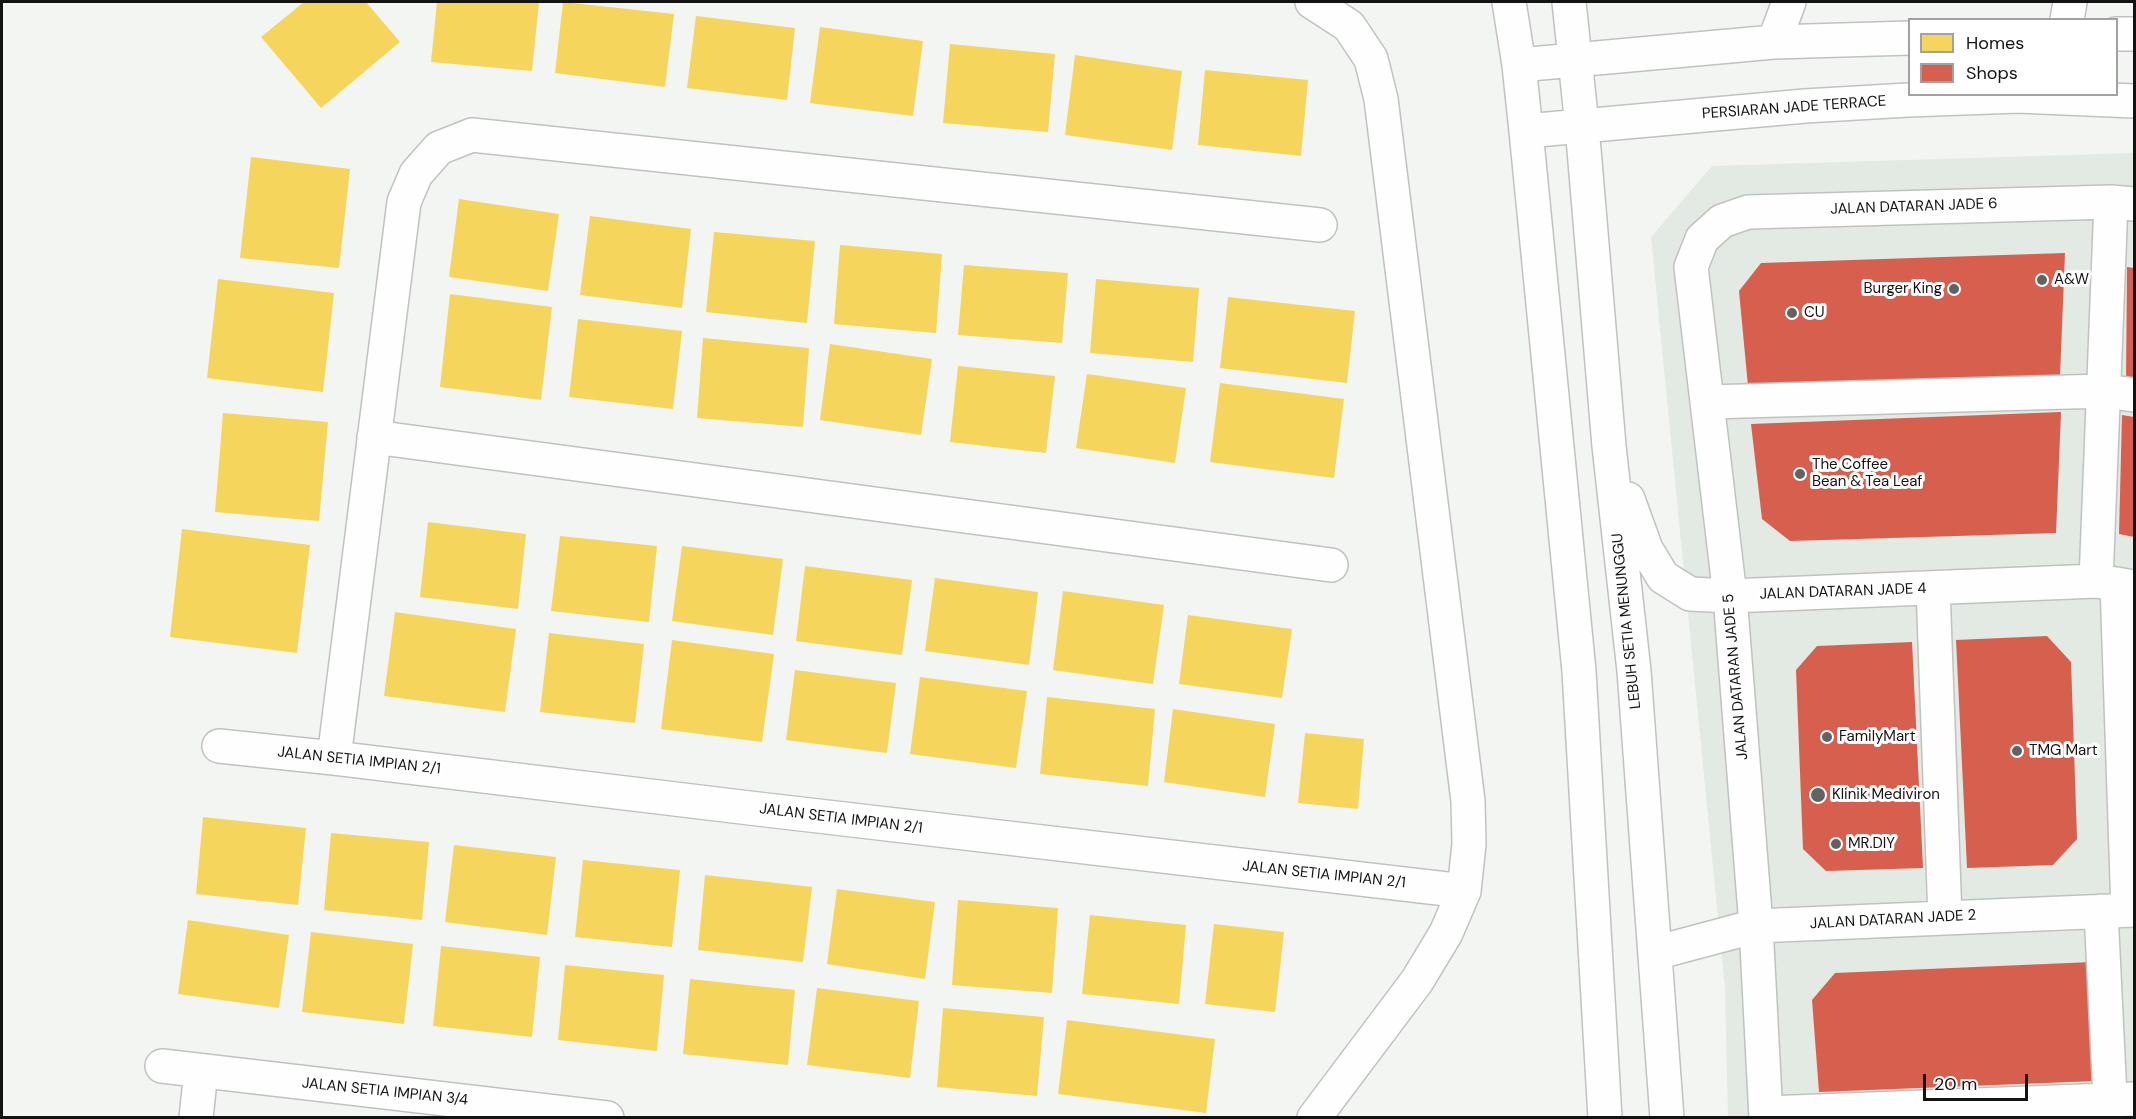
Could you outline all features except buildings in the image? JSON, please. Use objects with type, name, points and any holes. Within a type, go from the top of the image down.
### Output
[{"type":"street","points":[[1312,2],[1349,26],[1371,59],[1381,99],[1468,801],[1469,844],[1464,891],[1446,933],[1417,981],[1314,1118]]},
{"type":"street","points":[[1509,2],[1526,131],[1579,671],[1605,1118]]},
{"type":"street","points":[[1569,2],[1576,58]]},
{"type":"street","points":[[1774,42],[1789,2]]},
{"type":"street","points":[[2067,18],[2070,2]]},
{"type":"street","points":[[2118,34],[2134,34]]},
{"type":"street","points":[[1519,65],[1576,58],[1774,42],[1908,38]]},
{"type":"street","name":"LEBUH SETIA MENUNGGU","points":[[1576,58],[1609,446],[1634,671],[1667,1118]]},
{"type":"street","name":"PERSIARAN JADE TERRACE","points":[[1526,131],[1805,106],[1908,100],[2018,96],[2134,101]]},
{"type":"street","points":[[334,758],[404,202],[416,174],[439,148],[472,135],[1320,225]]},
{"type":"street","points":[[1766,1115],[2119,1106],[2121,910],[2116,584],[2122,203]]},
{"type":"street","name":"JALAN DATARAN JADE 6","points":[[1702,239],[1722,221],[1748,212],[2122,203]]},
{"type":"street","name":"JALAN DATARAN JADE 5","points":[[1702,239],[1691,267],[1730,596],[1756,926],[1766,1115]]},
{"type":"street","points":[[1707,402],[2119,393]]},
{"type":"street","points":[[374,437],[1331,565]]},
{"type":"street","name":"JALAN DATARAN JADE 4","points":[[1609,446],[1646,549],[1663,577],[1690,594],[1730,596],[2116,584]]},
{"type":"street","points":[[1933,588],[1945,918]]},
{"type":"street","name":"JALAN SETIA IMPIAN 2/1","points":[[219,747],[334,758],[1464,891]]},
{"type":"street","name":"JALAN DATARAN JADE 2","points":[[1655,953],[1756,926],[2121,910]]},
{"type":"street","name":"JALAN SETIA IMPIAN 3/4","points":[[162,1066],[528,1113],[607,1118]]},
{"type":"street","points":[[196,1118],[201,1071]]},
{"type":"shaded area","points":[[2134,153],[2134,1117],[1728,1117],[1725,989],[1651,237],[1712,166]]},
{"type":"place","name":"A&W","points":[[2042,280]]},
{"type":"place","name":"Burger King","points":[[1954,289]]},
{"type":"place","name":"CU","points":[[1792,313]]},
{"type":"place","name":"The Coffee Bean & Tea Leaf","points":[[1800,474]]},
{"type":"place","name":"FamilyMart","points":[[1827,737]]},
{"type":"place","name":"TMG Mart","points":[[2017,751]]},
{"type":"place","name":"Klinik Mediviron","points":[[1818,795]]},
{"type":"place","name":"MR.DIY","points":[[1836,844]]}]
